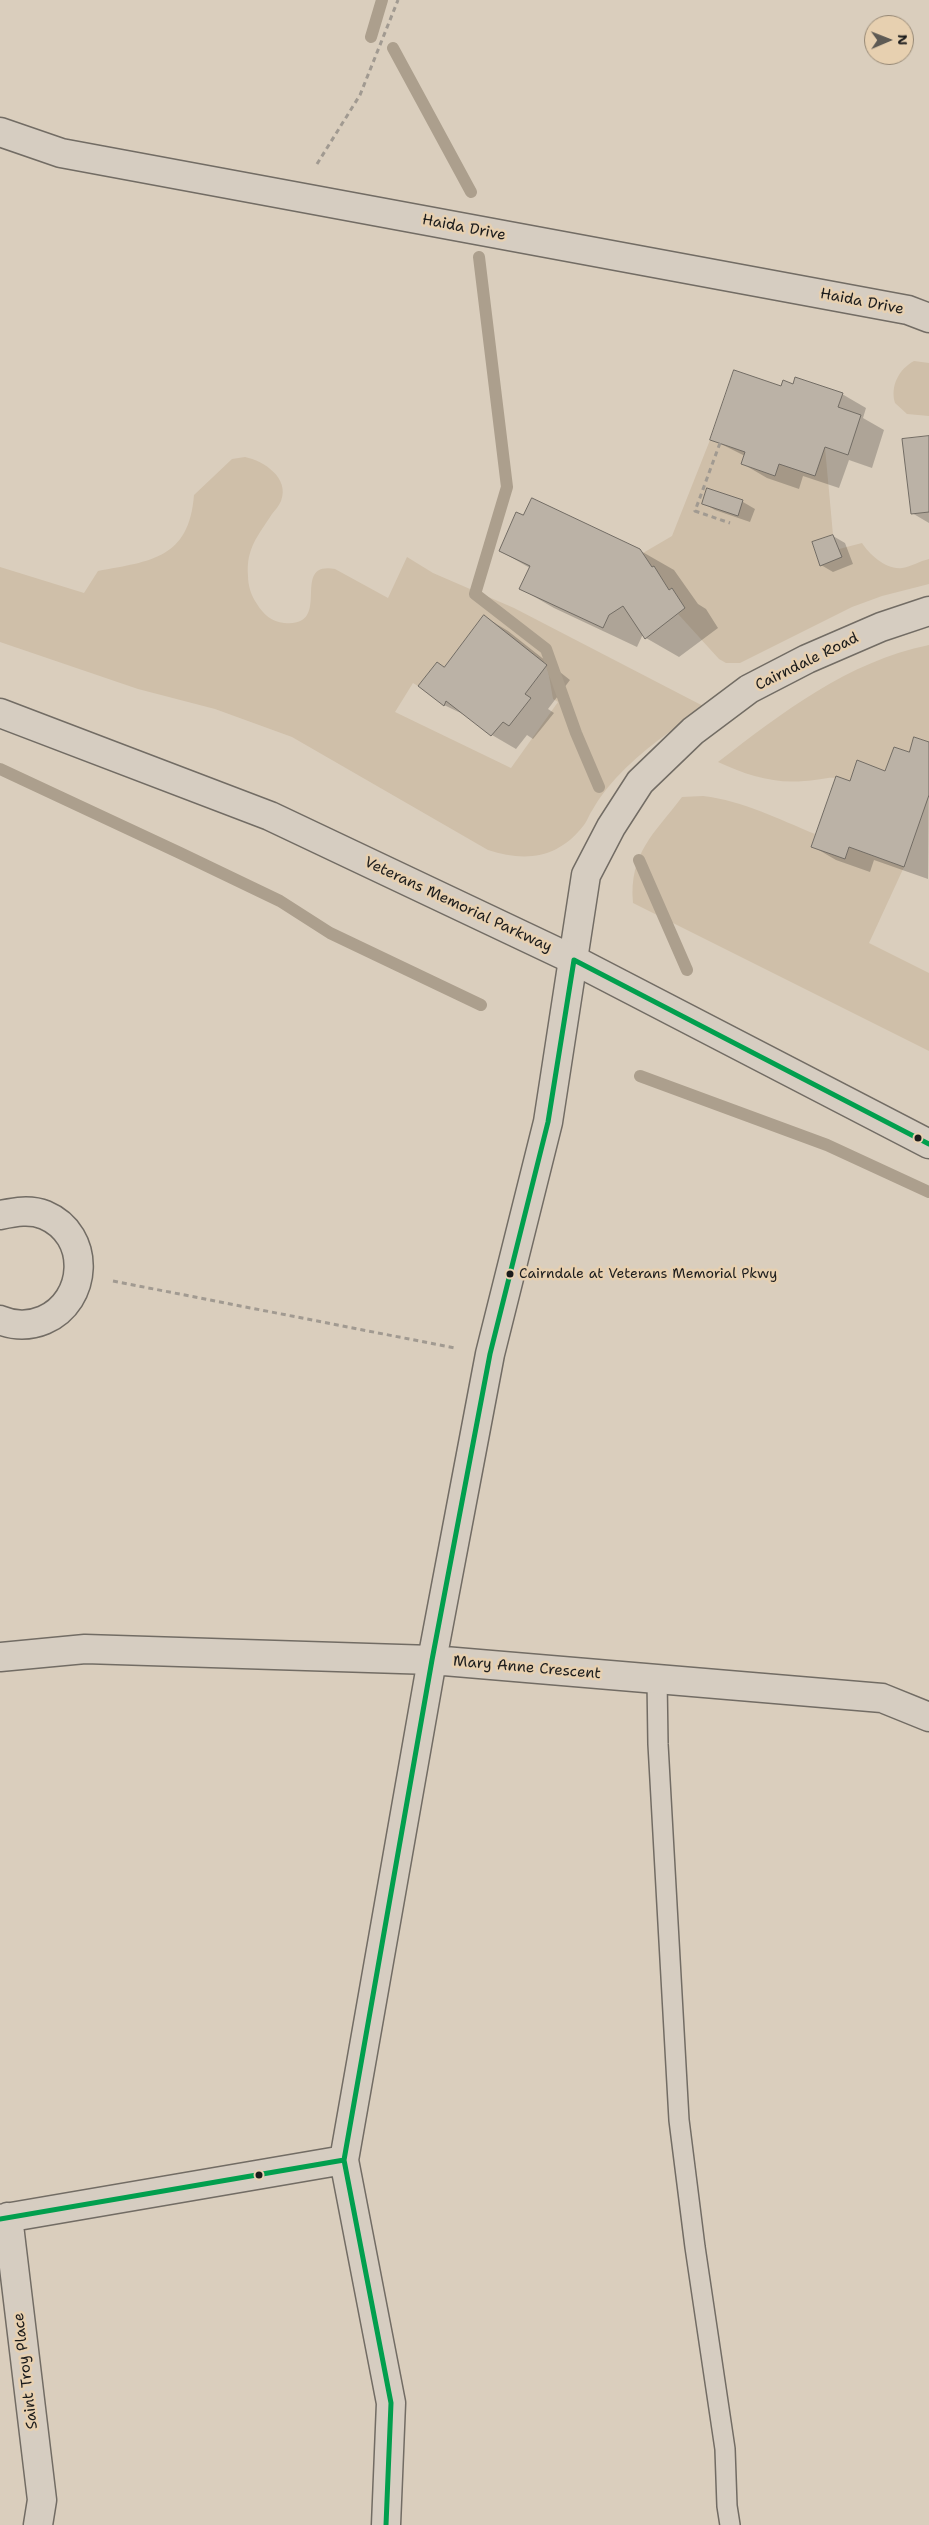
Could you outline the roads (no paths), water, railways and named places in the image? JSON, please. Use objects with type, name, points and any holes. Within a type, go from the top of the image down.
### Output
[{"type":"street","name":"Haida Drive","points":[[0,132],[61,153],[908,310],[929,318]]},
{"type":"street","name":"Cairndale Road","points":[[386,2525],[391,2403],[344,2160],[432,1660],[490,1354],[548,1122],[586,874],[611,827],[640,782],[693,731],[749,689],[807,658],[881,627],[929,611]]},
{"type":"street","name":"Veterans Memorial Parkway","points":[[0,713],[270,816],[574,960],[929,1144]]},
{"type":"street","points":[[0,1215],[22,1211],[46,1215],[65,1230],[77,1250],[80,1274],[72,1297],[56,1315],[34,1324],[10,1324],[0,1320]]},
{"type":"street","name":"Mary Anne Crescent","points":[[0,1656],[85,1649],[432,1660],[882,1698],[929,1717]]},
{"type":"street","points":[[4,2218],[344,2160]]},
{"type":"street","name":"Saint Troy Place","points":[[4,2218],[42,2500],[38,2525]]},
{"type":"lane","points":[[657,1679],[658,1744],[679,2120],[695,2247],[725,2449],[727,2506],[730,2525]]},
{"type":"waterway","points":[[371,37],[382,0]]},
{"type":"waterway","points":[[393,48],[471,192]]},
{"type":"waterway","points":[[479,257],[507,487],[475,594],[546,649],[576,733],[599,787]]},
{"type":"waterway","points":[[0,769],[280,901],[330,933],[481,1005]]},
{"type":"waterway","points":[[639,860],[687,970]]},
{"type":"waterway","points":[[640,1076],[827,1145],[929,1192]]},
{"type":"place","name":"Cairndale at Veterans Memorial Pkwy","points":[[510,1274]]}]
